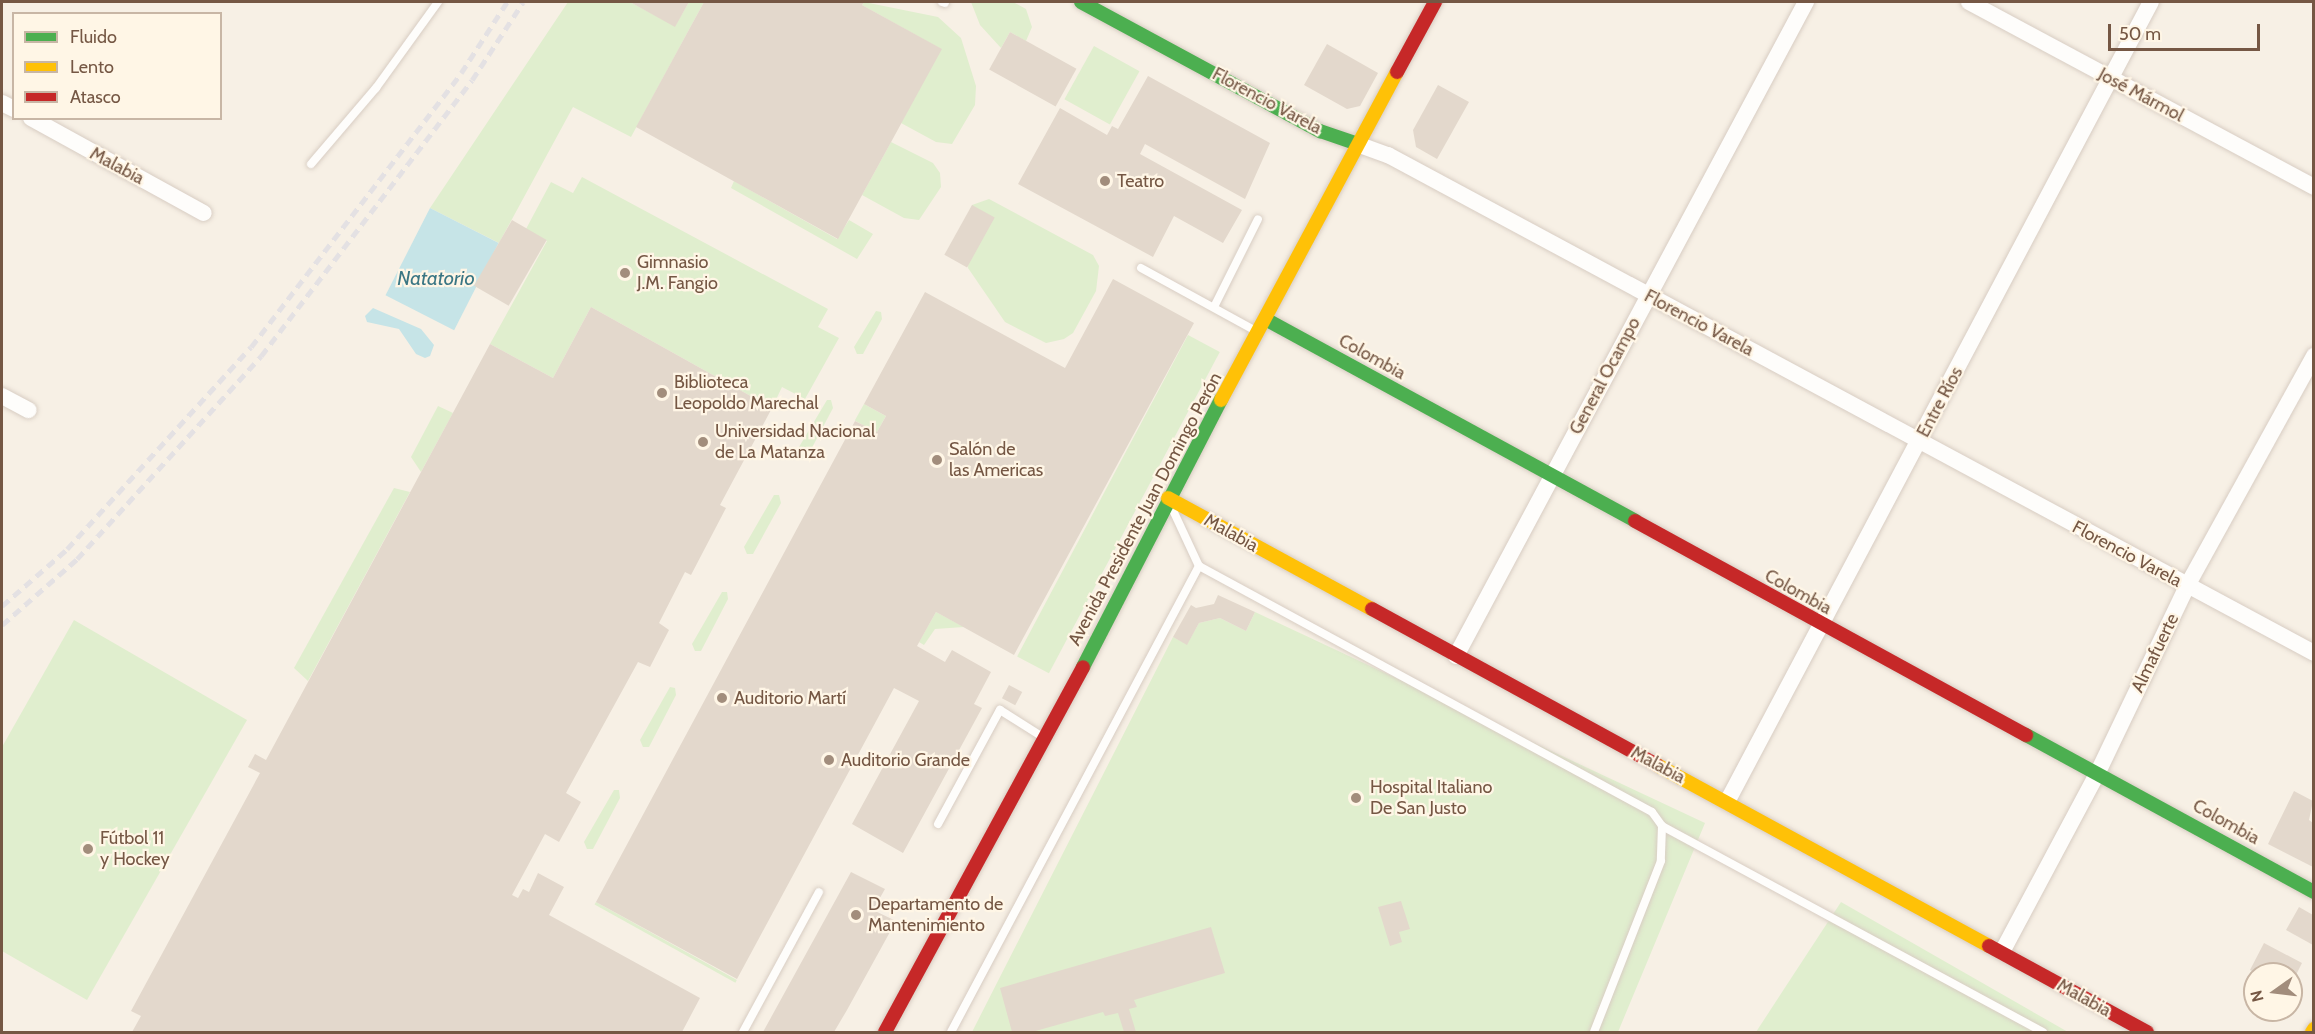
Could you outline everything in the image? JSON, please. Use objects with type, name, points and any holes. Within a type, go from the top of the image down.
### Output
[{"type":"street","name":"Florencio Varela","points":[[1081,2],[1320,130],[1388,155],[2313,653]]},
{"type":"street","name":"Avenida Presidente Juan Domingo Perón","points":[[885,1032],[1047,739],[1168,498],[1267,320],[1357,144],[1435,2]]},
{"type":"street","name":"General Ocampo","points":[[1456,656],[1806,2]]},
{"type":"street","name":"José Mármol","points":[[1969,2],[2313,187]]},
{"type":"street","name":"Entre Ríos","points":[[1727,802],[2151,2]]},
{"type":"street","name":"Malabia","points":[[35,120],[204,213]]},
{"type":"street","name":"Colombia","points":[[1267,320],[1821,626],[2098,772],[2313,892]]},
{"type":"street","name":"Almafuerte","points":[[2002,952],[2098,772],[2187,586],[2313,356]]},
{"type":"street","points":[[2,396],[28,410]]},
{"type":"street","name":"Malabia","points":[[1168,498],[2147,1032]]},
{"type":"lane","points":[[311,165],[376,88],[438,2]]},
{"type":"lane","points":[[1214,307],[1258,219]]},
{"type":"lane","points":[[1140,268],[1259,333]]},
{"type":"lane","points":[[1168,498],[1198,566],[1652,812],[1662,826],[2043,1032]]},
{"type":"lane","points":[[951,1032],[1198,566]]},
{"type":"lane","points":[[938,824],[1000,710],[1047,739]]},
{"type":"lane","points":[[1594,1032],[1661,861],[1662,826]]},
{"type":"lane","points":[[743,1032],[819,892]]},
{"type":"green space","points":[[568,2],[630,2],[675,26],[689,2],[704,2],[631,137],[573,107],[499,243],[430,208]]},
{"type":"green space","points":[[864,2],[938,17],[961,38],[976,86],[975,105],[952,144],[936,142],[901,123],[941,49],[862,5]]},
{"type":"green space","points":[[971,2],[1013,2],[1026,9],[1032,27],[1026,41],[1010,32],[1001,48],[980,25]]},
{"type":"green space","points":[[1094,46],[1139,71],[1110,125],[1064,99]]},
{"type":"green space","points":[[891,142],[933,163],[940,173],[941,187],[919,220],[904,218],[862,195]]},
{"type":"green space","name":"Gimnasio J.M. Fangio","points":[[582,177],[828,309],[818,327],[839,338],[805,399],[782,387],[772,408],[591,307],[553,378],[490,344],[547,241],[526,229],[551,182],[573,193]]},
{"type":"green space","points":[[734,181],[837,239],[849,220],[873,234],[857,259],[731,188]]},
{"type":"green space","points":[[989,199],[1093,255],[1099,266],[1096,291],[1073,333],[1064,339],[1046,343],[1005,322],[968,268],[972,205]]},
{"type":"green space","points":[[876,311],[881,312],[882,319],[863,354],[857,354],[854,347]]},
{"type":"green space","points":[[1188,335],[1220,352],[1049,673],[1017,656]]},
{"type":"green space","points":[[827,400],[831,400],[833,408],[806,459],[799,459],[796,452]]},
{"type":"green space","points":[[864,404],[886,416],[877,433],[855,421]]},
{"type":"green space","points":[[438,406],[453,413],[421,472],[411,457]]},
{"type":"green space","points":[[394,488],[410,492],[308,681],[294,668]]},
{"type":"green space","points":[[774,495],[779,495],[781,503],[753,554],[747,554],[744,547]]},
{"type":"green space","points":[[722,592],[727,592],[728,599],[701,651],[695,651],[692,644]]},
{"type":"green space","points":[[936,612],[964,627],[935,629],[924,645],[919,642]]},
{"type":"green space","name":"Hospital Italiano De San Justo","points":[[1255,612],[1705,823],[1618,1032],[972,1032],[1173,637],[1187,644],[1199,623],[1220,618],[1246,631]]},
{"type":"green space","name":"Fútbol 11 y Hockey","points":[[74,620],[247,720],[87,1000],[2,951],[2,747]]},
{"type":"green space","points":[[670,687],[675,688],[676,695],[649,747],[643,747],[640,740]]},
{"type":"green space","points":[[614,790],[619,790],[620,798],[593,849],[587,849],[584,842]]},
{"type":"green space","points":[[596,902],[737,980],[735,983],[595,905]]},
{"type":"green space","points":[[1841,902],[2068,1032],[1756,1032]]},
{"type":"water","name":"Natatorio","points":[[430,208],[499,243],[454,330],[386,295]]},
{"type":"water","points":[[373,308],[421,329],[434,345],[430,356],[425,358],[416,354],[399,329],[367,322],[365,316]]},
{"type":"building","points":[[630,2],[689,2],[675,27]]},
{"type":"building","points":[[704,2],[864,2],[862,5],[942,49],[838,239],[636,127]]},
{"type":"building","points":[[1010,32],[1076,69],[1056,106],[989,70]]},
{"type":"building","points":[[1327,44],[1378,73],[1360,106],[1347,109],[1304,85]]},
{"type":"building","name":"Teatro","points":[[1148,76],[1270,143],[1245,199],[1145,144],[1140,154],[1242,210],[1223,243],[1174,216],[1153,257],[1018,184],[1060,108],[1107,135],[1112,126],[1118,129]]},
{"type":"building","points":[[1438,85],[1469,102],[1437,159],[1416,147],[1413,130]]},
{"type":"building","points":[[972,205],[995,218],[967,267],[944,255]]},
{"type":"building","points":[[512,220],[547,240],[509,306],[474,286]]},
{"type":"building","points":[[1113,279],[1194,323],[1014,655],[936,612],[917,646],[945,662],[952,650],[991,672],[974,704],[982,708],[903,853],[852,824],[919,701],[894,688],[737,979],[596,902],[855,421],[877,432],[886,416],[864,404],[925,292],[1065,368]]},
{"type":"building","points":[[591,307],[772,408],[720,505],[726,508],[691,575],[685,572],[659,623],[669,630],[650,667],[638,662],[566,793],[581,802],[559,842],[545,834],[512,895],[518,898],[523,889],[529,892],[538,873],[564,887],[549,915],[700,998],[682,1032],[132,1032],[141,1016],[131,1011],[260,773],[248,767],[255,754],[266,760],[490,344],[553,378]]},
{"type":"building","points":[[1218,595],[1255,612],[1246,631],[1220,618],[1199,623],[1187,645],[1173,637],[1191,605],[1196,608],[1214,604]]},
{"type":"building","points":[[1009,685],[1022,692],[1015,705],[1002,698]]},
{"type":"building","points":[[2294,791],[2313,801],[2309,820],[2313,823],[2313,867],[2268,844]]},
{"type":"building","points":[[851,872],[885,889],[873,910],[896,921],[834,1032],[763,1032]]},
{"type":"building","points":[[1401,901],[1410,929],[1399,932],[1402,942],[1390,946],[1378,907]]},
{"type":"building","points":[[2299,907],[2313,915],[2313,945],[2286,930]]},
{"type":"building","points":[[1211,927],[1225,973],[1134,1000],[1137,1007],[1129,1009],[1136,1032],[1124,1032],[1118,1013],[1105,1016],[1103,1012],[1032,1032],[1012,1032],[1000,988]]},
{"type":"building","points":[[2264,943],[2300,962],[2254,962]]},
{"type":"railway","points":[[2,606],[67,549],[251,347],[461,73],[507,2]]},
{"type":"railway","points":[[2,625],[77,559],[261,356],[472,80],[523,2]]},
{"type":"traffic: fast","points":[[1081,2],[1320,131],[1357,144]]},
{"type":"traffic: fast","points":[[1267,320],[1635,521]]},
{"type":"traffic: fast","points":[[1083,667],[1221,400]]},
{"type":"traffic: fast","points":[[2026,735],[2314,892]]},
{"type":"traffic: slow","points":[[1221,400],[1397,72]]},
{"type":"traffic: slow","points":[[1168,498],[1372,609]]},
{"type":"traffic: slow","points":[[1657,765],[1989,946]]},
{"type":"traffic: jam","points":[[1397,72],[1435,2]]},
{"type":"traffic: jam","points":[[1635,521],[2026,735]]},
{"type":"traffic: jam","points":[[1372,609],[1657,765]]},
{"type":"traffic: jam","points":[[885,1032],[1083,667]]},
{"type":"traffic: jam","points":[[1989,946],[2147,1032]]},
{"type":"place","name":"Teatro","points":[[1105,181]]},
{"type":"place","name":"Gimnasio J.M. Fangio","points":[[625,273]]},
{"type":"place","name":"Biblioteca Leopoldo Marechal","points":[[662,393]]},
{"type":"place","name":"Universidad Nacional de La Matanza","points":[[703,442]]},
{"type":"place","name":"Salón de las Americas","points":[[937,460]]},
{"type":"place","name":"Auditorio Martí","points":[[722,698]]},
{"type":"place","name":"Auditorio Grande","points":[[829,760]]},
{"type":"place","name":"Hospital Italiano De San Justo","points":[[1356,798]]},
{"type":"place","name":"Fútbol 11 y Hockey","points":[[88,849]]},
{"type":"place","name":"Departamento de Mantenimiento","points":[[856,915]]}]
